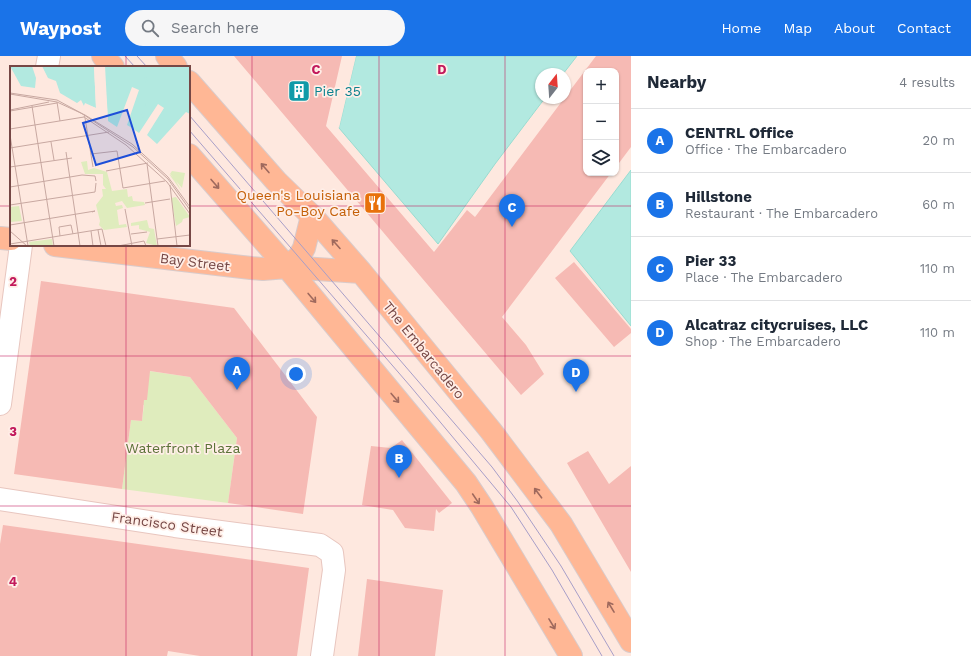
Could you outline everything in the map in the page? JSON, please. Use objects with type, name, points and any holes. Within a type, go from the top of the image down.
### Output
[{"type":"main road","points":[[103,56],[112,66]]},
{"type":"main road","points":[[166,56],[175,66]]},
{"type":"main road","name":"The Embarcadero","points":[[190,83],[276,181],[312,216],[361,272],[491,431],[562,524],[631,641]]},
{"type":"main road","points":[[190,156],[287,267],[466,483],[482,507],[571,656]]},
{"type":"main road","points":[[287,267],[299,257],[304,248],[312,216]]},
{"type":"main road","points":[[0,238],[10,240]]},
{"type":"main road","name":"Bay Street","points":[[64,246],[251,268],[263,269],[287,267],[361,272]]},
{"type":"street","points":[[47,66],[49,56]]},
{"type":"street","points":[[0,404],[21,246]]},
{"type":"street","name":"Francisco Street","points":[[0,499],[175,526],[320,545],[332,553],[334,570],[322,656]]},
{"type":"green space","name":"Waterfront Plaza","points":[[149,371],[190,377],[237,438],[228,503],[122,489],[131,420],[142,421],[144,405],[134,404]]},
{"type":"water","points":[[356,56],[577,56],[568,68],[535,68],[535,104],[540,104],[495,164],[438,244],[339,128]]},
{"type":"water","points":[[631,170],[631,326],[570,251]]},
{"type":"pier","points":[[354,56],[356,56],[339,128],[337,126]]},
{"type":"building","points":[[234,56],[342,56],[326,126],[434,252],[467,210],[475,217],[560,104],[571,104],[571,89],[583,73],[583,176],[609,176],[502,317],[526,345],[544,374],[521,395]]},
{"type":"building","points":[[596,56],[631,56],[631,147],[619,163],[619,68],[587,68]]},
{"type":"building","points":[[574,262],[631,329],[631,333],[614,347],[555,278]]},
{"type":"building","points":[[41,281],[234,308],[317,417],[303,514],[228,503],[237,438],[190,377],[150,371],[147,400],[144,400],[142,421],[131,420],[122,489],[14,474]]},
{"type":"building","points":[[402,440],[452,503],[439,513],[436,509],[434,531],[405,528],[393,510],[362,505],[371,446],[391,448]]},
{"type":"building","points":[[588,451],[609,484],[631,466],[631,572],[567,463]]},
{"type":"building","points":[[3,525],[309,568],[297,656],[200,656],[168,651],[167,656],[0,656],[0,544]]},
{"type":"building","points":[[367,579],[443,590],[435,656],[358,656]]},
{"type":"tram line","points":[[125,56],[134,66]]},
{"type":"tram line","points":[[137,56],[146,66]]},
{"type":"tram line","points":[[190,116],[492,467],[518,502],[561,566],[614,656]]},
{"type":"tram line","points":[[190,131],[411,387],[511,507],[552,570],[602,656]]},
{"type":"place","name":"Pier 35","points":[[299,91]]},
{"type":"place","name":"Queen's Louisiana Po-Boy Cafe","points":[[375,203]]},
{"type":"place","name":"Pier 33","points":[[512,227]]},
{"type":"place","name":"CENTRL Office","points":[[237,390]]},
{"type":"place","name":"Alcatraz citycruises, LLC","points":[[576,392]]},
{"type":"place","name":"Hillstone","points":[[399,478]]}]
